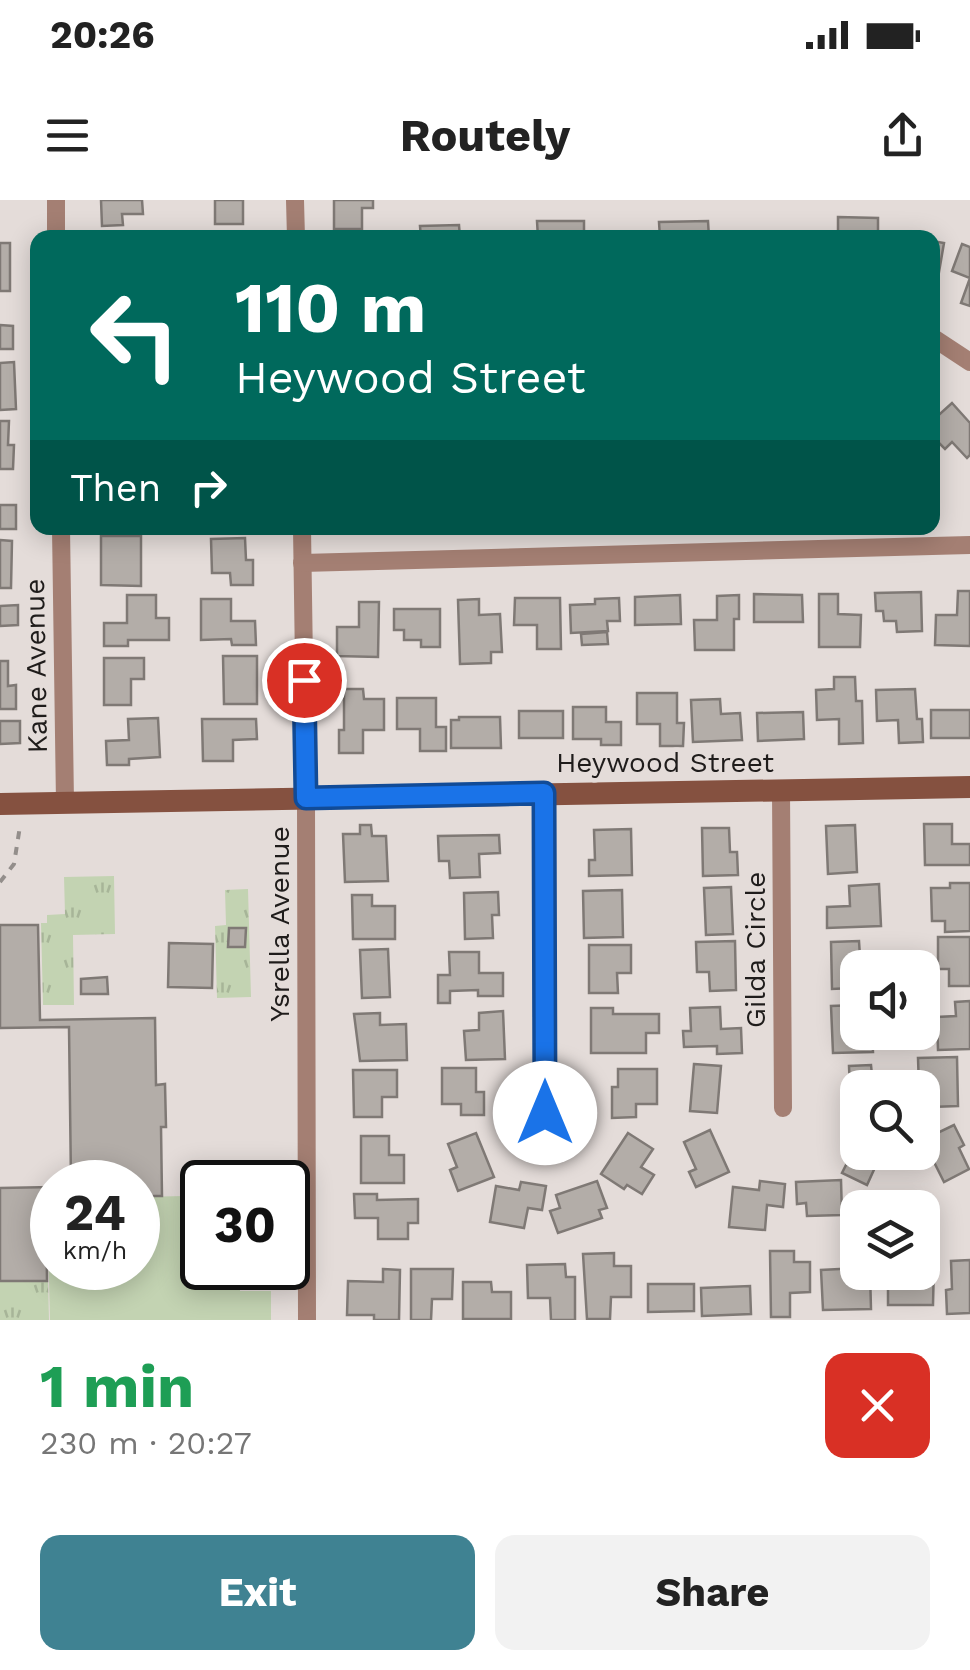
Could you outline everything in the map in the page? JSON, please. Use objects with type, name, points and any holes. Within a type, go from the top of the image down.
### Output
[{"type":"street","points":[[56,200],[56,230]]},
{"type":"street","points":[[295,200],[296,230]]},
{"type":"street","points":[[940,342],[970,362]]},
{"type":"street","name":"Kane Avenue","points":[[61,535],[65,803]]},
{"type":"street","name":"Ysrella Avenue","points":[[302,535],[307,1320]]},
{"type":"street","points":[[302,563],[970,545]]},
{"type":"street","name":"Heywood Street","points":[[0,804],[970,787]]},
{"type":"street","name":"Gilda Circle","points":[[781,791],[783,1108]]},
{"type":"street","points":[[544,793],[545,1113]]},
{"type":"path","points":[[0,882],[14,864],[20,826]]},
{"type":"green space","points":[[114,876],[115,934],[73,935],[74,1005],[43,1005],[41,923],[47,923],[47,915],[65,914],[64,877]]},
{"type":"green space","points":[[248,889],[251,997],[217,998],[215,926],[226,925],[225,890]]},
{"type":"green space","points":[[180,1196],[180,1290],[271,1291],[271,1320],[50,1320],[49,1290],[160,1290],[160,1197]]},
{"type":"green space","points":[[30,1281],[30,1290],[48,1290],[49,1320],[0,1320],[0,1282]]},
{"type":"building","points":[[101,200],[142,200],[143,214],[122,214],[123,225],[102,226]]},
{"type":"building","points":[[215,200],[243,200],[243,224],[215,224]]},
{"type":"building","points":[[334,200],[373,200],[373,208],[362,208],[362,229],[334,229]]},
{"type":"building","points":[[838,217],[878,218],[878,230],[838,230]]},
{"type":"building","points":[[537,221],[584,221],[584,230],[538,230]]},
{"type":"building","points":[[708,221],[709,230],[660,230],[659,222]]},
{"type":"building","points":[[459,225],[459,230],[420,230],[420,226]]},
{"type":"building","points":[[0,243],[10,243],[10,291],[0,291]]},
{"type":"building","points":[[962,244],[970,247],[970,278],[952,271]]},
{"type":"building","points":[[970,278],[970,306],[961,303]]},
{"type":"building","points":[[0,325],[13,326],[13,349],[0,349]]},
{"type":"building","points":[[14,362],[16,409],[0,410],[0,363]]},
{"type":"building","points":[[952,403],[970,423],[967,458],[952,442],[945,449],[940,444],[940,414]]},
{"type":"building","points":[[0,421],[9,421],[13,469],[0,469]]},
{"type":"building","points":[[0,505],[16,505],[16,529],[0,529]]},
{"type":"building","points":[[101,536],[141,536],[141,586],[101,585]]},
{"type":"building","points":[[245,538],[246,560],[253,560],[253,585],[231,585],[230,573],[212,573],[211,539]]},
{"type":"building","points":[[0,540],[12,541],[11,588],[0,588]]},
{"type":"building","points":[[958,591],[970,591],[970,646],[935,645],[936,615],[957,615]]},
{"type":"building","points":[[921,592],[922,631],[897,632],[896,621],[884,621],[883,611],[876,611],[875,593]]},
{"type":"building","points":[[754,594],[802,595],[803,622],[754,622]]},
{"type":"building","points":[[819,594],[838,594],[838,614],[861,615],[860,647],[819,647]]},
{"type":"building","points":[[127,595],[156,595],[156,618],[169,618],[169,640],[128,640],[128,646],[104,646],[104,623],[127,623]]},
{"type":"building","points":[[680,595],[681,624],[635,625],[635,597]]},
{"type":"building","points":[[739,595],[734,650],[695,650],[694,620],[717,620],[717,596]]},
{"type":"building","points":[[515,598],[560,598],[561,649],[537,649],[537,625],[514,625]]},
{"type":"building","points":[[619,598],[620,621],[607,621],[608,631],[571,633],[570,605]]},
{"type":"building","points":[[201,599],[231,599],[231,621],[255,621],[256,645],[232,645],[231,639],[201,640]]},
{"type":"building","points":[[479,599],[479,615],[500,614],[502,652],[491,652],[491,663],[460,664],[458,600]]},
{"type":"building","points":[[359,602],[379,602],[378,657],[337,656],[337,627],[359,627]]},
{"type":"building","points":[[18,605],[18,625],[0,626],[0,606]]},
{"type":"building","points":[[394,609],[440,609],[440,647],[421,647],[421,640],[404,640],[404,630],[394,630]]},
{"type":"building","points":[[607,632],[608,644],[582,645],[581,634]]},
{"type":"building","points":[[223,656],[257,656],[257,704],[224,704]]},
{"type":"building","points":[[104,658],[144,658],[144,679],[131,679],[131,705],[104,705]]},
{"type":"building","points":[[0,661],[8,661],[8,686],[16,685],[16,709],[0,709]]},
{"type":"building","points":[[834,677],[855,677],[856,701],[862,701],[863,743],[839,744],[839,719],[817,720],[816,690],[834,689]]},
{"type":"building","points":[[344,689],[363,689],[364,699],[384,699],[384,730],[363,730],[363,753],[339,753],[339,730],[344,730]]},
{"type":"building","points":[[915,689],[923,742],[899,743],[898,720],[877,721],[876,690]]},
{"type":"building","points":[[637,693],[677,693],[677,723],[684,723],[683,746],[660,746],[660,724],[637,724]]},
{"type":"building","points":[[397,698],[436,698],[436,727],[446,727],[446,751],[420,751],[420,729],[397,729]]},
{"type":"building","points":[[720,699],[721,714],[740,713],[742,740],[693,742],[691,700]]},
{"type":"building","points":[[573,707],[606,707],[606,722],[621,722],[621,745],[601,745],[601,739],[573,739]]},
{"type":"building","points":[[931,710],[970,710],[970,738],[931,738]]},
{"type":"building","points":[[519,711],[563,711],[563,738],[519,738]]},
{"type":"building","points":[[803,712],[804,739],[758,741],[757,713]]},
{"type":"building","points":[[500,717],[501,748],[451,748],[451,720]]},
{"type":"building","points":[[158,718],[160,757],[129,759],[129,765],[107,765],[106,741],[129,740],[128,719]]},
{"type":"building","points":[[202,719],[256,719],[257,739],[233,740],[233,761],[203,761]]},
{"type":"building","points":[[0,721],[20,721],[20,743],[0,744]]},
{"type":"building","points":[[924,824],[952,824],[952,844],[970,844],[970,865],[925,865]]},
{"type":"building","points":[[360,825],[371,825],[372,836],[386,836],[388,881],[345,882],[343,834],[360,834]]},
{"type":"building","points":[[855,825],[857,872],[828,874],[826,826]]},
{"type":"building","points":[[702,828],[729,828],[730,852],[737,852],[738,875],[703,876]]},
{"type":"building","points":[[631,829],[632,875],[589,876],[589,860],[595,860],[594,830]]},
{"type":"building","points":[[499,835],[500,853],[479,854],[480,877],[450,878],[449,861],[439,861],[438,836]]},
{"type":"building","points":[[950,883],[970,883],[970,931],[945,932],[945,921],[932,921],[931,888],[950,888]]},
{"type":"building","points":[[879,884],[881,926],[827,928],[827,907],[850,906],[849,886]]},
{"type":"building","points":[[731,887],[733,934],[706,935],[704,888]]},
{"type":"building","points":[[622,890],[623,937],[584,938],[583,891]]},
{"type":"building","points":[[498,892],[499,915],[492,915],[493,938],[465,939],[464,893]]},
{"type":"building","points":[[352,895],[372,895],[372,906],[395,906],[395,939],[353,939]]},
{"type":"building","points":[[0,925],[38,925],[40,1020],[155,1018],[156,1085],[165,1084],[162,1196],[160,1160],[71,1160],[69,1027],[0,1028]]},
{"type":"building","points":[[229,928],[246,928],[245,947],[228,947]]},
{"type":"building","points":[[938,937],[970,937],[970,986],[949,986],[949,969],[940,969]]},
{"type":"building","points":[[735,941],[736,990],[710,991],[709,972],[697,972],[696,942]]},
{"type":"building","points":[[859,941],[860,950],[840,950],[840,989],[832,989],[831,942]]},
{"type":"building","points":[[169,943],[213,944],[212,988],[168,987]]},
{"type":"building","points":[[589,945],[631,945],[631,973],[617,973],[618,993],[589,993]]},
{"type":"building","points":[[388,949],[390,997],[362,998],[360,950]]},
{"type":"building","points":[[449,952],[479,952],[479,973],[503,973],[503,996],[478,996],[478,990],[450,991],[450,1003],[438,1003],[438,975],[450,975]]},
{"type":"building","points":[[107,977],[108,994],[81,994],[81,979]]},
{"type":"building","points":[[970,1001],[970,1049],[940,1050],[940,1017],[956,1016],[955,1002]]},
{"type":"building","points":[[831,1006],[840,1006],[840,1050],[873,1052],[833,1053]]},
{"type":"building","points":[[720,1007],[721,1029],[741,1028],[742,1053],[717,1054],[717,1046],[684,1047],[683,1031],[691,1031],[690,1008]]},
{"type":"building","points":[[591,1008],[613,1008],[613,1014],[659,1014],[659,1033],[646,1033],[646,1053],[591,1053]]},
{"type":"building","points":[[503,1011],[505,1059],[466,1060],[464,1031],[479,1030],[479,1013]]},
{"type":"building","points":[[380,1013],[380,1025],[406,1024],[407,1060],[360,1061],[354,1014]]},
{"type":"building","points":[[957,1057],[958,1106],[940,1107],[940,1070],[918,1070],[918,1058]]},
{"type":"building","points":[[694,1064],[721,1066],[717,1113],[690,1111]]},
{"type":"building","points":[[871,1065],[872,1070],[849,1070],[849,1066]]},
{"type":"building","points":[[442,1068],[476,1068],[476,1092],[484,1092],[484,1115],[461,1115],[461,1104],[442,1104]]},
{"type":"building","points":[[618,1069],[657,1069],[657,1104],[636,1104],[636,1117],[612,1118],[612,1087],[618,1087]]},
{"type":"building","points":[[353,1070],[397,1070],[397,1097],[382,1097],[382,1117],[354,1117]]},
{"type":"building","points":[[954,1125],[964,1145],[959,1148],[969,1169],[944,1182],[938,1170],[940,1132]]},
{"type":"building","points":[[710,1130],[729,1172],[696,1187],[689,1172],[696,1169],[684,1142]]},
{"type":"building","points":[[476,1133],[494,1177],[458,1191],[450,1170],[457,1167],[448,1144]]},
{"type":"building","points":[[628,1133],[653,1149],[641,1167],[654,1175],[642,1194],[627,1185],[624,1189],[601,1174]]},
{"type":"building","points":[[361,1136],[389,1136],[389,1155],[404,1155],[404,1183],[361,1183]]},
{"type":"building","points":[[844,1170],[874,1170],[867,1185],[842,1173]]},
{"type":"building","points":[[841,1180],[840,1215],[807,1216],[806,1203],[797,1204],[796,1182]]},
{"type":"building","points":[[597,1181],[607,1208],[599,1210],[602,1218],[558,1233],[550,1211],[560,1208],[556,1195]]},
{"type":"building","points":[[760,1181],[785,1184],[783,1207],[767,1205],[765,1230],[729,1227],[733,1187],[759,1190]]},
{"type":"building","points":[[521,1182],[546,1186],[542,1210],[528,1208],[524,1228],[490,1222],[496,1186],[519,1190]]},
{"type":"building","points":[[30,1187],[30,1281],[0,1281],[0,1188]]},
{"type":"building","points":[[354,1194],[377,1194],[377,1200],[418,1199],[418,1223],[408,1223],[408,1239],[378,1239],[378,1218],[355,1218]]},
{"type":"building","points":[[770,1251],[794,1251],[794,1262],[810,1262],[810,1292],[790,1293],[790,1317],[771,1317]]},
{"type":"building","points":[[614,1253],[614,1266],[631,1266],[631,1297],[611,1297],[610,1319],[587,1319],[583,1254]]},
{"type":"building","points":[[970,1260],[970,1313],[947,1314],[946,1290],[952,1289],[951,1261]]},
{"type":"building","points":[[565,1264],[566,1277],[575,1277],[575,1320],[551,1320],[550,1298],[528,1298],[527,1265]]},
{"type":"building","points":[[383,1269],[400,1270],[399,1320],[347,1315],[348,1281],[383,1282]]},
{"type":"building","points":[[411,1269],[453,1269],[452,1299],[432,1299],[431,1320],[411,1320]]},
{"type":"building","points":[[840,1269],[840,1290],[870,1290],[871,1309],[823,1310],[821,1270]]},
{"type":"building","points":[[463,1282],[491,1282],[492,1292],[511,1292],[511,1319],[463,1319]]},
{"type":"building","points":[[648,1284],[694,1284],[694,1311],[648,1312]]},
{"type":"building","points":[[750,1286],[751,1314],[702,1316],[701,1288]]},
{"type":"building","points":[[888,1290],[933,1290],[933,1305],[888,1305]]},
{"type":"route","points":[[304,680],[306,798],[544,793],[545,1113]]}]
